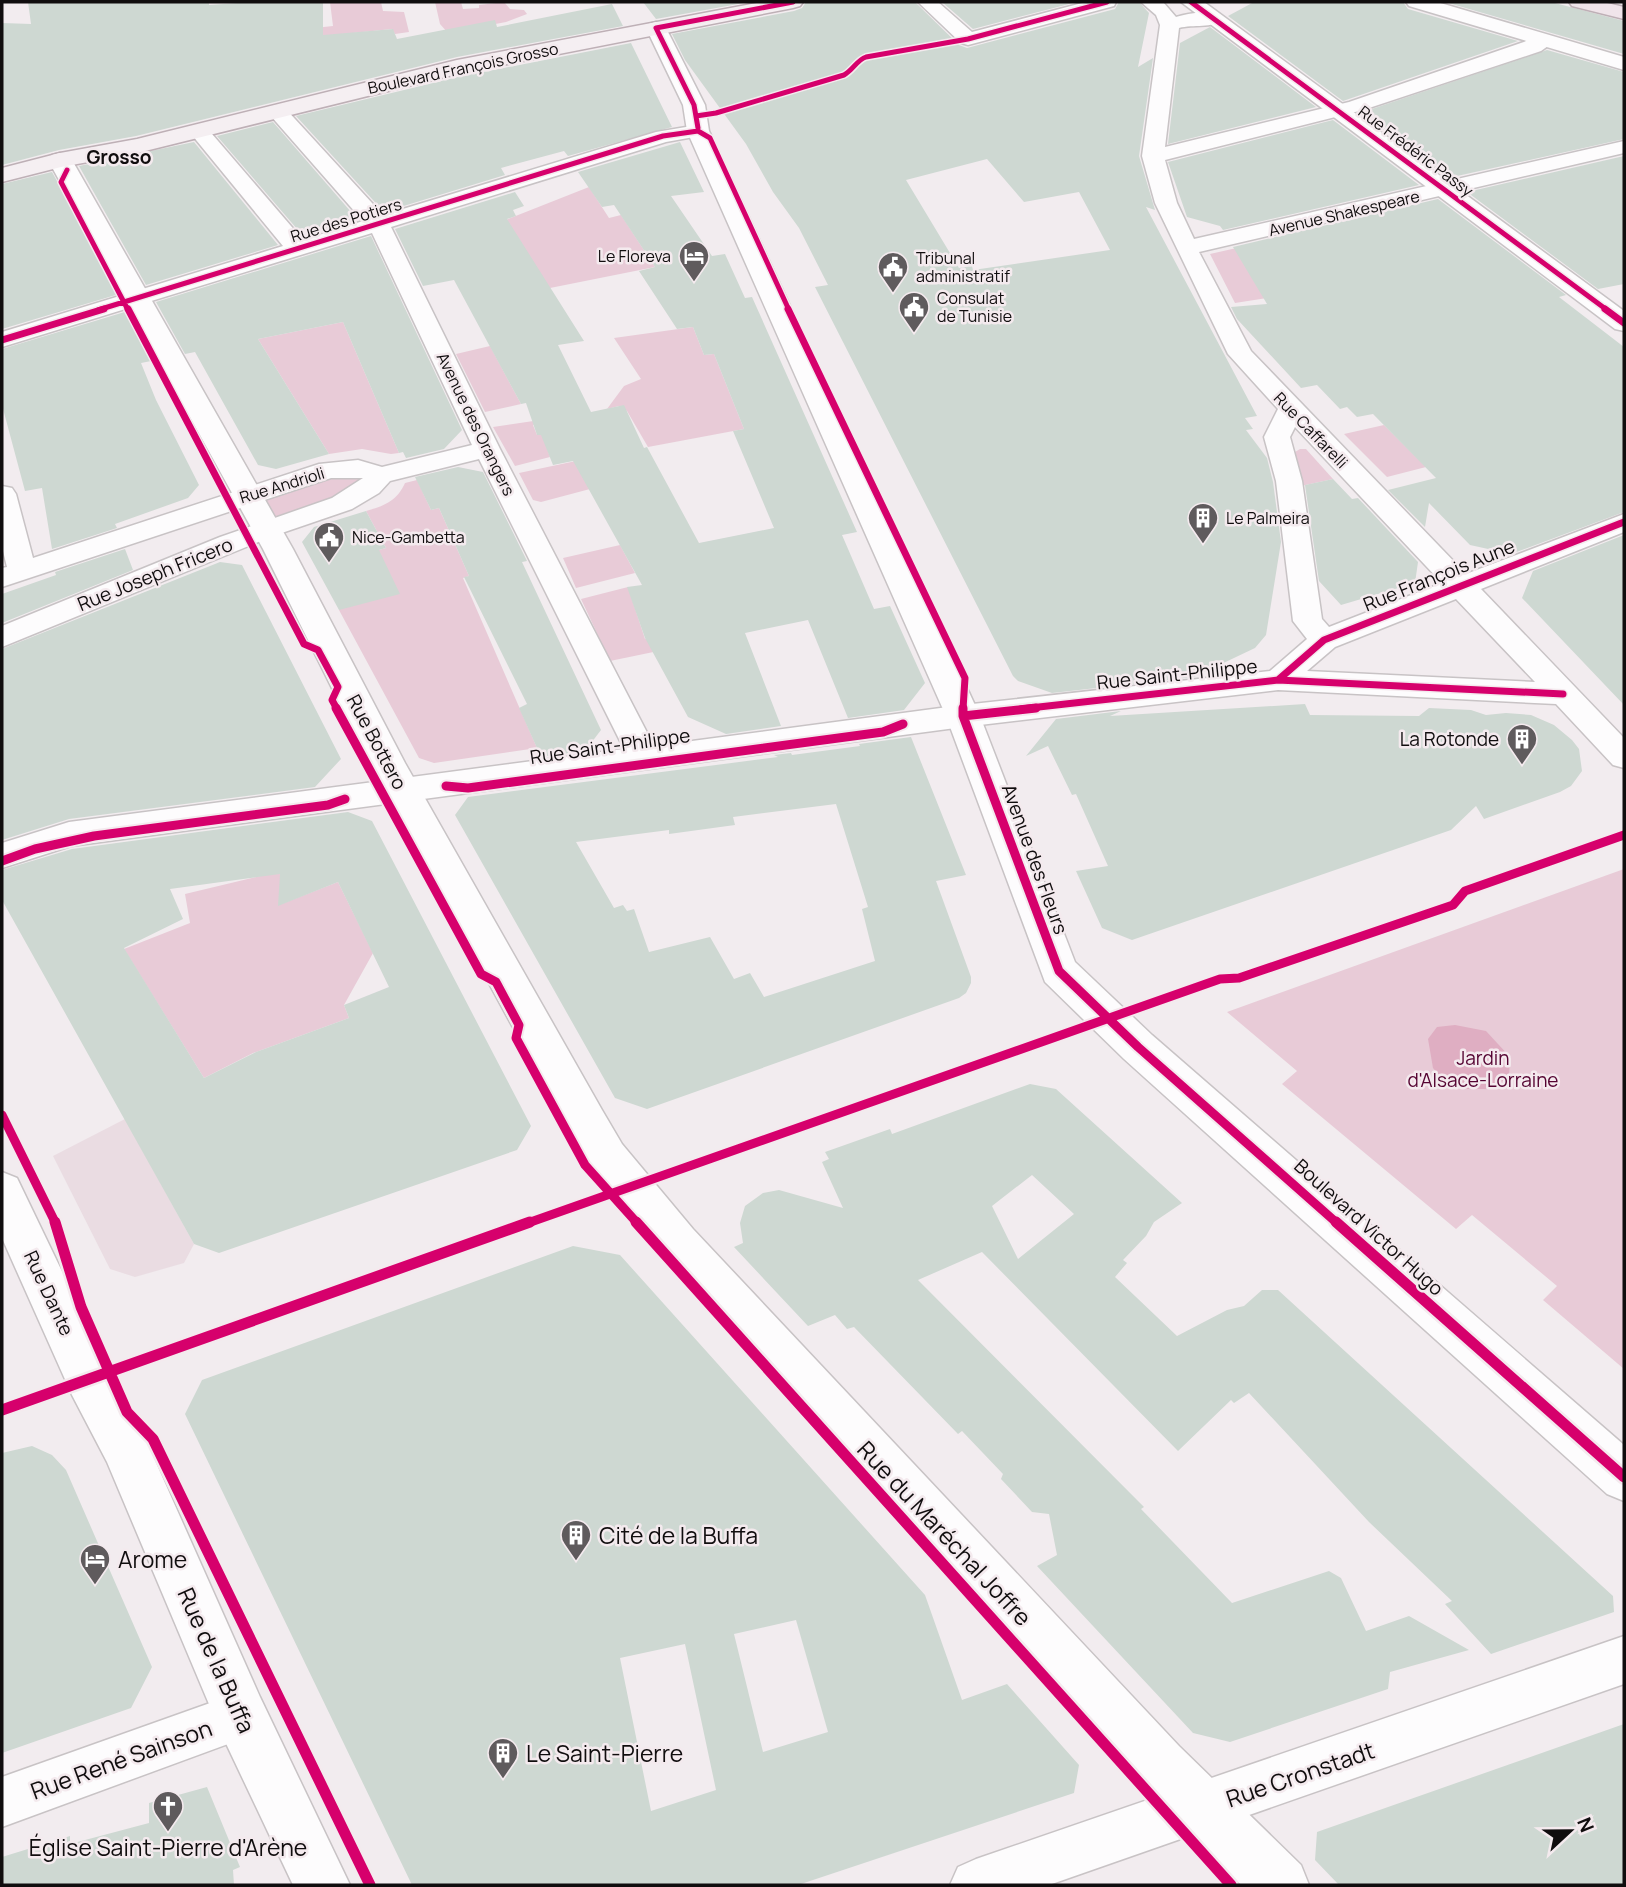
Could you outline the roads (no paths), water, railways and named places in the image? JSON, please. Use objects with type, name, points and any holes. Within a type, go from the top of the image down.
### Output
[{"type":"highway","points":[[1579,2],[1624,13]]},
{"type":"highway","points":[[1617,2],[1624,4]]},
{"type":"main road","name":"Rue Frédéric Passy","points":[[1191,2],[1624,323]]},
{"type":"main road","points":[[1416,2],[1624,64]]},
{"type":"main road","name":"Boulevard François Grosso","points":[[2,175],[110,158],[136,146],[447,69],[781,3]]},
{"type":"main road","name":"Avenue des Fleurs","points":[[656,29],[694,105],[698,131],[963,716],[1059,971],[1092,1003]]},
{"type":"main road","name":"Boulevard François Grosso","points":[[2,186],[64,165]]},
{"type":"main road","name":"Rue Bottero","points":[[64,165],[266,528],[403,791],[607,1157],[620,1171]]},
{"type":"main road","name":"Boulevard Victor Hugo","points":[[1092,1003],[1624,1477]]},
{"type":"main road","name":"Rue du Maréchal Joffre","points":[[620,1171],[687,1253],[1145,1749],[1281,1885]]},
{"type":"main road","name":"Rue Dante","points":[[2,1191],[80,1358]]},
{"type":"main road","name":"Rue de la Buffa","points":[[80,1358],[124,1446],[241,1716],[322,1885]]},
{"type":"street","points":[[927,2],[968,38],[1107,2]]},
{"type":"street","points":[[1150,2],[1161,8],[1170,25],[1188,19],[1213,19]]},
{"type":"street","name":"Rue Caffarelli","points":[[1170,25],[1153,156],[1166,203],[1240,354],[1290,410],[1624,757]]},
{"type":"street","points":[[1153,156],[1338,111],[1534,47],[1545,41]]},
{"type":"street","name":"Avenue des Orangers","points":[[277,111],[379,225],[487,449],[645,759]]},
{"type":"street","points":[[199,131],[299,249]]},
{"type":"street","name":"Rue des Potiers","points":[[2,340],[663,136],[698,131]]},
{"type":"street","name":"Avenue Shakespeare","points":[[1186,248],[1624,147]]},
{"type":"street","points":[[1290,410],[1277,437],[1289,481],[1308,621],[1324,640]]},
{"type":"street","name":"Rue Andrioli","points":[[12,575],[328,470],[358,468],[381,475],[487,449]]},
{"type":"street","name":"Rue Joseph Fricero","points":[[2,637],[266,528],[345,503],[369,489],[381,475]]},
{"type":"street","points":[[2,494],[12,575]]},
{"type":"street","name":"Rue François Aune","points":[[1278,680],[1324,640],[1624,522]]},
{"type":"street","name":"Rue Saint-Philippe","points":[[2,856],[69,834],[963,716],[1278,680],[1563,694]]},
{"type":"street","name":"Rue Cronstadt","points":[[976,1885],[1624,1660]]},
{"type":"street","name":"Rue René Sainson","points":[[2,1802],[241,1716]]},
{"type":"place","name":"Le Floreva","points":[[694,283]]},
{"type":"place","name":"Tribunal administratif","points":[[893,294]]},
{"type":"place","name":"Consulat de Tunisie","points":[[914,334]]},
{"type":"place","name":"Le Palmeira","points":[[1203,545]]},
{"type":"place","name":"Nice-Gambetta","points":[[329,564]]},
{"type":"place","name":"La Rotonde","points":[[1522,766]]},
{"type":"place","name":"Cité de la Buffa","points":[[576,1562]]},
{"type":"place","name":"Arome","points":[[95,1586]]},
{"type":"place","name":"Le Saint-Pierre","points":[[503,1780]]},
{"type":"place","name":"Église Saint-Pierre d'Arène","points":[[168,1833]]},
{"type":"district","name":"Grosso","points":[[119,157]]},
{"type":"park label","name":"Jardin d'Alsace-Lorraine","points":[[1483,1069]]}]
